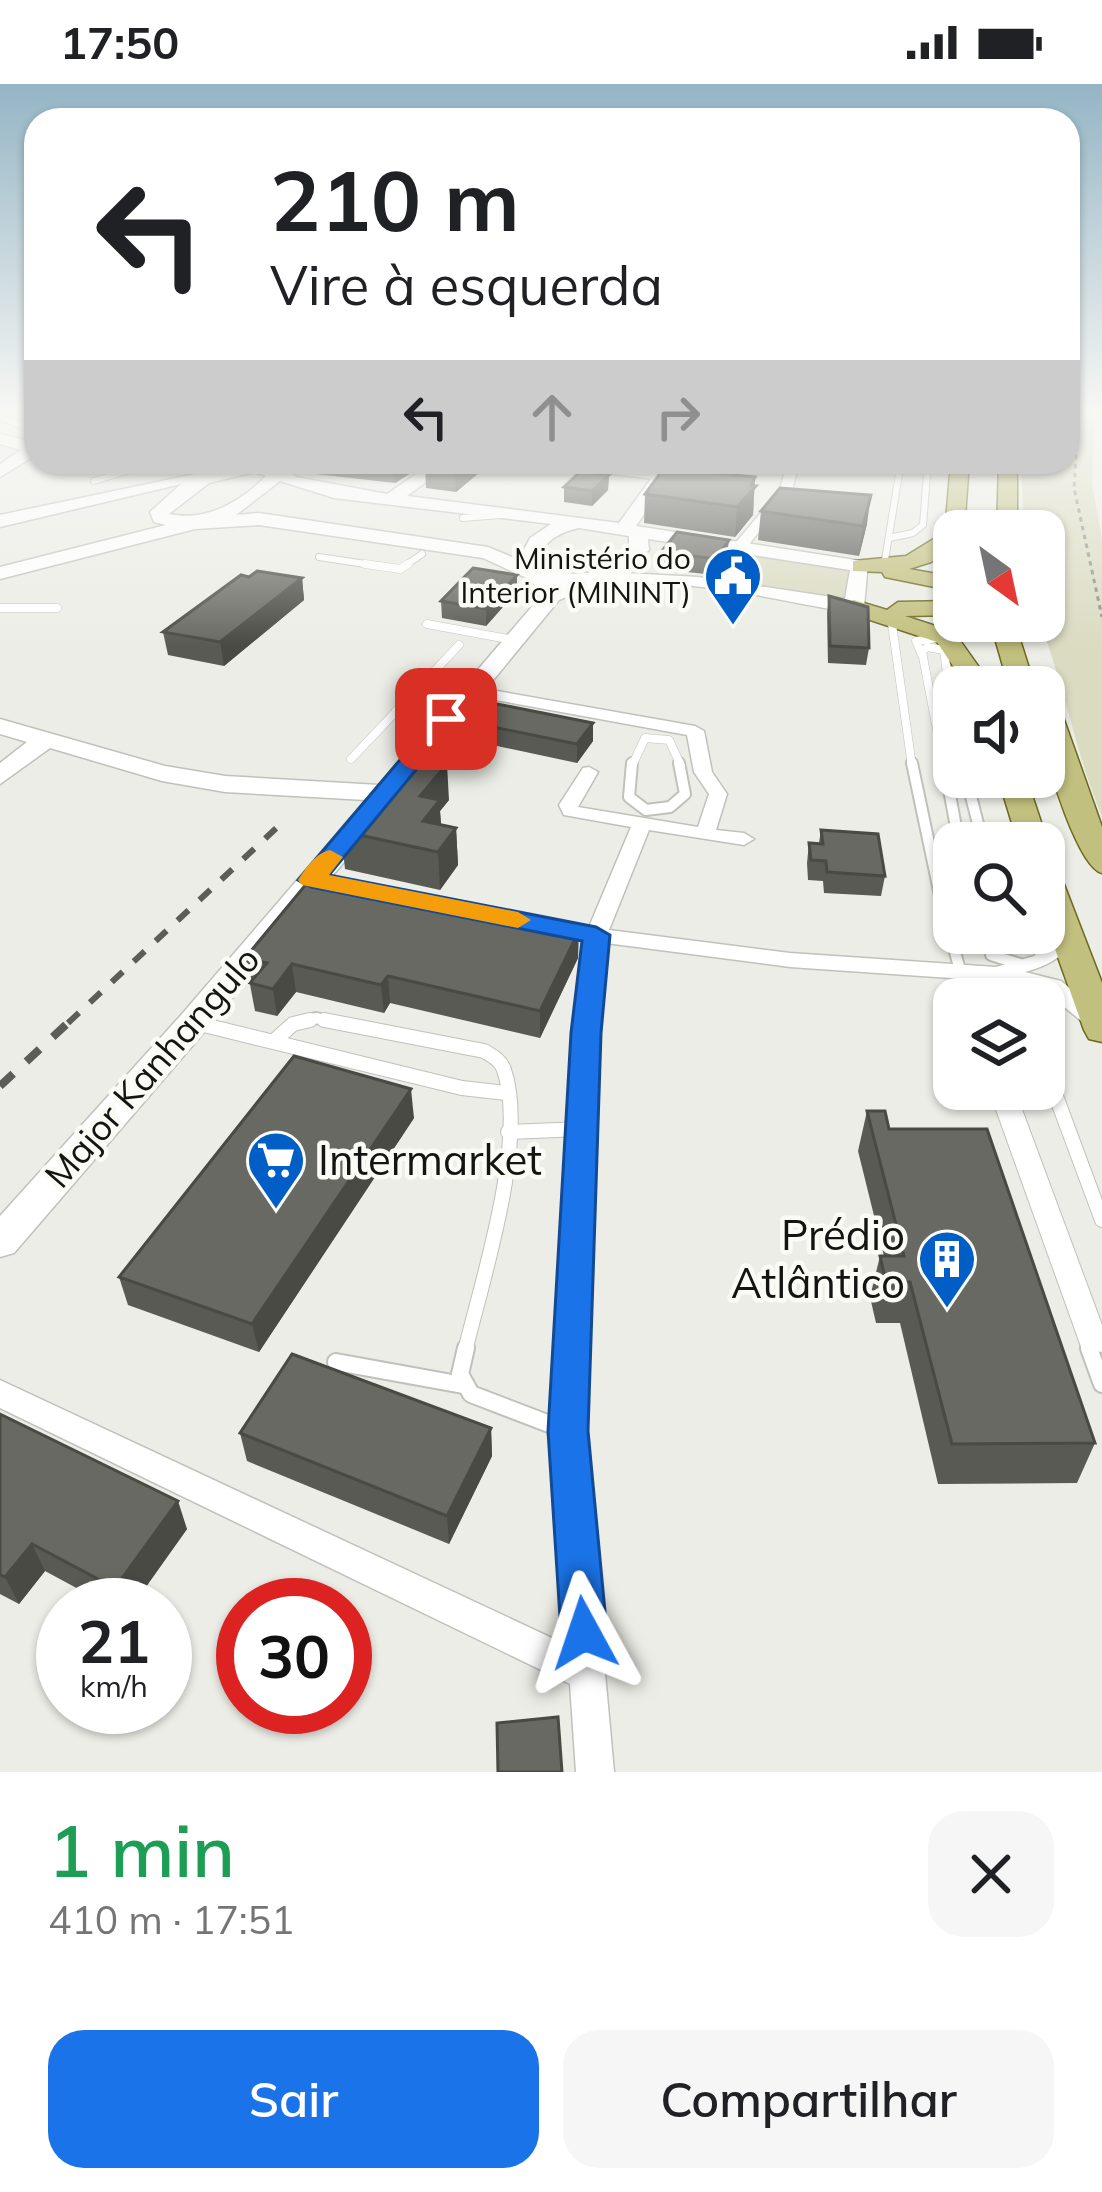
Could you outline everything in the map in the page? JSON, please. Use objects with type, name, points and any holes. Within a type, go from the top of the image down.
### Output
[{"type":"main road","points":[[0,525],[138,489]]},
{"type":"main road","points":[[125,542],[149,527],[184,489]]},
{"type":"main road","points":[[0,573],[194,523],[250,500],[258,489]]},
{"type":"main road","points":[[320,489],[632,529],[933,579]]},
{"type":"main road","points":[[335,489],[396,496],[406,489]]},
{"type":"main road","points":[[595,580],[631,561],[639,550],[632,529],[656,489]]},
{"type":"main road","points":[[0,525],[118,498],[146,500],[167,521],[280,520],[488,553],[558,580],[661,579],[854,607],[933,633]]},
{"type":"main road","points":[[528,569],[531,549],[541,538],[557,527],[579,522]]},
{"type":"main road","points":[[872,566],[933,555]]},
{"type":"main road","points":[[854,607],[872,566]]},
{"type":"main road","points":[[528,569],[545,582],[552,596]]},
{"type":"main road","name":"Major Kanhangulo","points":[[0,1241],[322,882],[384,793],[552,596],[595,580]]},
{"type":"main road","points":[[854,607],[933,608]]},
{"type":"main road","points":[[0,726],[162,772],[225,784],[384,793]]},
{"type":"main road","points":[[8,768],[47,738]]},
{"type":"main road","points":[[1065,769],[1102,864]]},
{"type":"main road","points":[[1053,798],[1102,880]]},
{"type":"main road","points":[[1065,936],[1101,1028]]},
{"type":"street","points":[[737,550],[787,489]]},
{"type":"street","points":[[469,692],[695,731],[703,772],[718,794],[705,834]]},
{"type":"street","points":[[589,772],[568,805],[571,811],[644,817],[744,839]]},
{"type":"street","points":[[596,1772],[568,1431],[582,1129],[596,935],[644,817]]},
{"type":"street","points":[[553,927],[790,960],[958,969],[1013,978]]},
{"type":"street","points":[[988,973],[1026,966],[1056,952],[1066,939]]},
{"type":"street","points":[[1065,996],[1101,1028]]},
{"type":"street","points":[[0,1393],[587,1673]]},
{"type":"lane","points":[[313,489],[333,500]]},
{"type":"lane","points":[[872,566],[889,538],[897,489]]},
{"type":"lane","points":[[889,538],[913,533],[922,525],[925,489]]},
{"type":"lane","points":[[463,518],[500,515]]},
{"type":"lane","points":[[319,557],[400,568],[422,554]]},
{"type":"lane","points":[[0,608],[57,608]]},
{"type":"lane","points":[[891,617],[911,768],[938,905],[961,978]]},
{"type":"lane","points":[[427,624],[513,640]]},
{"type":"lane","points":[[933,639],[916,641],[955,822]]},
{"type":"lane","points":[[351,759],[459,644]]},
{"type":"lane","points":[[922,655],[932,646],[944,650],[946,666]]},
{"type":"lane","points":[[396,711],[446,719]]},
{"type":"lane","points":[[642,740],[667,740],[677,754],[686,794],[670,807],[644,817],[629,797],[632,765],[642,740]]},
{"type":"lane","points":[[991,954],[1026,966]]},
{"type":"lane","points":[[274,1041],[292,1024],[316,1018],[484,1051],[504,1068],[508,1132],[460,1374],[471,1394],[568,1431]]},
{"type":"lane","points":[[194,1022],[462,1088],[506,1093]]},
{"type":"lane","points":[[1004,1110],[1102,1384]]},
{"type":"lane","points":[[1015,1110],[1102,1345]]},
{"type":"lane","points":[[1061,1110],[1102,1220]]},
{"type":"lane","points":[[508,1132],[582,1129]]},
{"type":"lane","points":[[336,1362],[463,1385]]},
{"type":"path","points":[[1077,489],[1102,617]]},
{"type":"green space","points":[[1022,489],[1093,489],[1102,539],[1102,816],[1065,702],[1065,666],[1055,666],[1046,642],[1065,642],[1065,510],[1023,510]]},
{"type":"green space","points":[[737,550],[861,566],[854,607],[707,586],[726,557]]},
{"type":"building","points":[[649,489],[753,489],[737,507],[645,494]]},
{"type":"building","points":[[779,489],[871,495],[863,526],[761,511]]},
{"type":"building","points":[[677,532],[729,540],[716,559],[661,552]]},
{"type":"building","points":[[473,568],[517,575],[486,609],[441,601]]},
{"type":"building","points":[[257,571],[302,578],[220,642],[163,632],[241,575],[249,577]]},
{"type":"building","points":[[829,596],[868,607],[869,648],[830,646]]},
{"type":"building","points":[[482,701],[593,723],[577,744],[463,721]]},
{"type":"building","points":[[407,756],[447,764],[420,796],[440,800],[423,821],[456,828],[438,852],[341,831]]},
{"type":"building","points":[[821,830],[878,834],[885,876],[827,872],[826,861],[811,860],[809,843],[823,844]]},
{"type":"building","points":[[334,879],[579,931],[540,1011],[388,976],[381,985],[292,964],[273,989],[250,983],[267,963],[245,958],[308,882],[328,887]]},
{"type":"building","name":"Intermarket","points":[[294,1056],[411,1089],[252,1324],[119,1277]]},
{"type":"building","name":"Prédio Atlântico","points":[[867,1111],[885,1111],[889,1129],[987,1129],[1095,1443],[952,1444],[910,1282],[886,1282],[880,1256],[904,1256]]},
{"type":"building","points":[[292,1354],[491,1428],[447,1516],[240,1433]]},
{"type":"building","points":[[0,1414],[178,1501],[122,1578],[96,1578],[32,1544],[5,1577],[0,1575]]},
{"type":"building","points":[[558,1717],[562,1772],[498,1772],[497,1723]]},
{"type":"railway","points":[[68,1023],[285,820]]},
{"type":"railway","points":[[0,1086],[71,1020]]},
{"type":"slow traffic","points":[[330,857],[311,880],[518,920]]},
{"type":"place","name":"Ministério do Interior (MININT)","points":[[733,627]]},
{"type":"place","name":"Intermarket","points":[[276,1211]]},
{"type":"place","name":"Prédio Atlântico","points":[[947,1310]]},
{"type":"route","points":[[446,719],[311,880],[596,935],[586,1033],[568,1431],[584,1633]]}]
